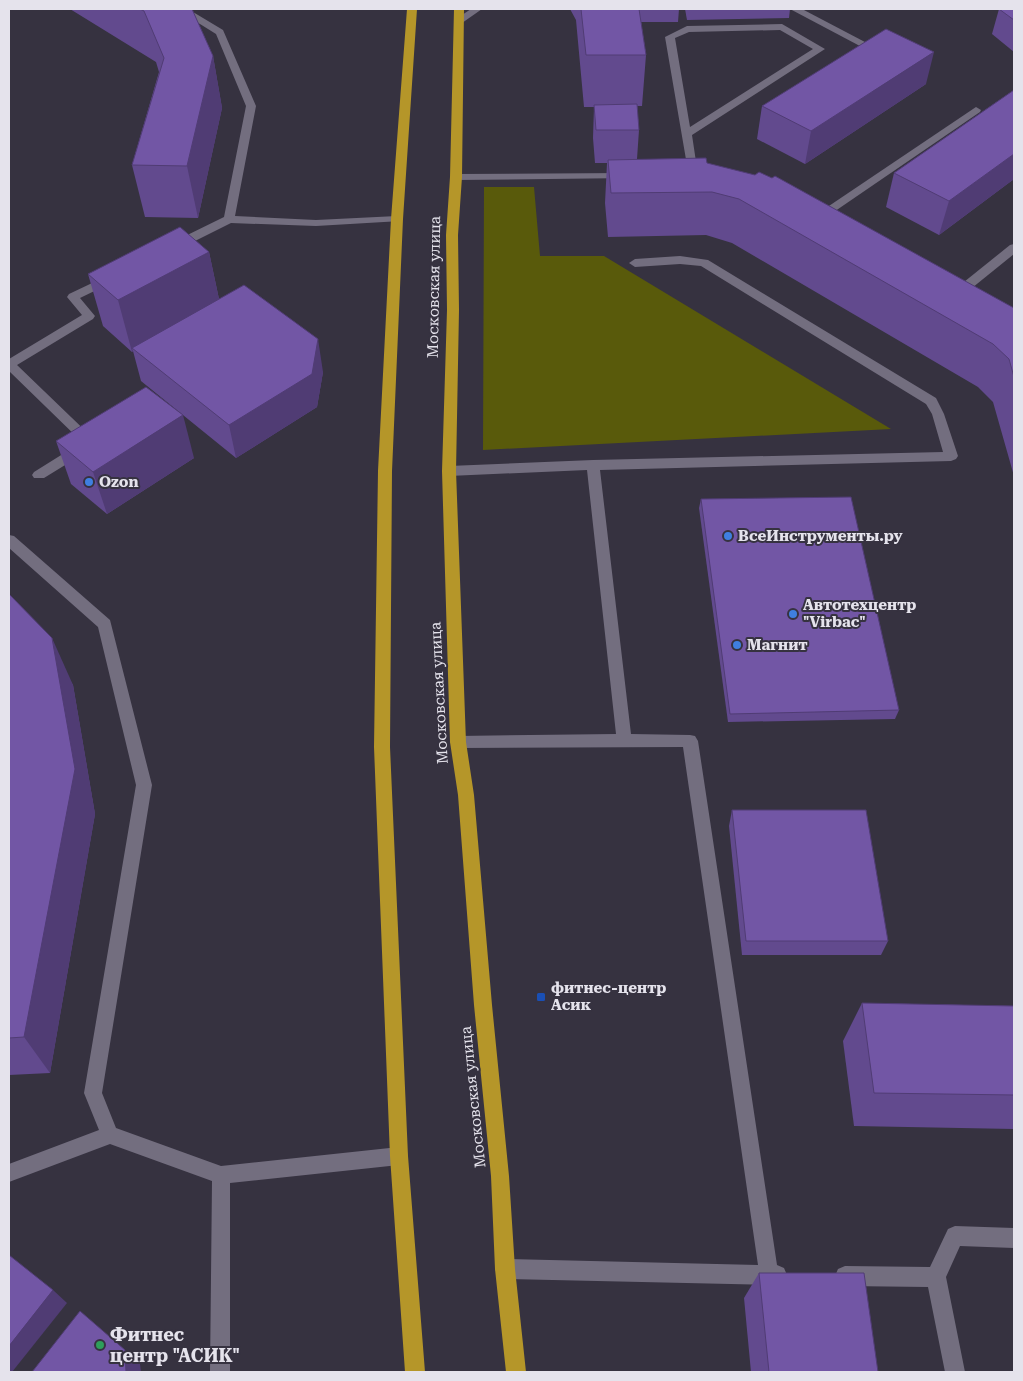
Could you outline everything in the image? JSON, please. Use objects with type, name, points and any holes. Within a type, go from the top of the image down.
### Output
[{"type":"highway","points":[[412,9],[397,219],[385,471],[382,747],[399,1156],[415,1372]]},
{"type":"highway","name":"Московская улица","points":[[459,15],[456,177],[452,236],[453,310],[449,471],[458,742],[466,795],[482,995],[500,1176],[505,1270],[516,1372]]},
{"type":"lane","points":[[181,9],[220,32],[251,106],[229,219]]},
{"type":"lane","points":[[459,15],[476,9]]},
{"type":"lane","points":[[795,9],[879,52]]},
{"type":"lane","points":[[686,134],[820,48],[782,27],[687,28],[670,37],[686,134],[693,176]]},
{"type":"lane","points":[[821,216],[976,110]]},
{"type":"lane","points":[[456,177],[643,176]]},
{"type":"lane","points":[[160,254],[229,219],[316,222],[397,219]]},
{"type":"lane","points":[[963,289],[1014,248]]},
{"type":"lane","points":[[449,471],[593,465],[951,456],[938,414],[931,401],[915,390],[704,263],[680,260],[635,263]]},
{"type":"lane","points":[[39,475],[91,443],[9,364],[89,316],[74,297],[117,275]]},
{"type":"lane","points":[[593,465],[624,740]]},
{"type":"lane","points":[[9,540],[105,624],[144,786],[93,1092],[110,1135]]},
{"type":"lane","points":[[458,742],[690,741],[769,1275]]},
{"type":"lane","points":[[9,1173],[110,1135],[221,1176],[399,1156]]},
{"type":"lane","points":[[220,1372],[221,1176]]},
{"type":"lane","points":[[955,1372],[936,1277],[955,1236],[1014,1238]]},
{"type":"lane","points":[[505,1270],[798,1276]]},
{"type":"lane","points":[[828,1276],[936,1277]]},
{"type":"shaded area","points":[[484,187],[534,187],[540,256],[604,256],[891,429],[483,450]]},
{"type":"building","points":[[140,9],[192,9],[213,56],[187,166],[132,165],[164,58],[144,11]]},
{"type":"building","points":[[581,9],[639,9],[646,55],[586,55]]},
{"type":"building","points":[[999,9],[1014,9],[1014,20]]},
{"type":"building","points":[[886,29],[934,52],[811,131],[762,106]]},
{"type":"building","points":[[1014,90],[1014,154],[949,201],[894,173]]},
{"type":"building","points":[[637,104],[639,130],[596,130],[594,105]]},
{"type":"building","points":[[706,158],[707,163],[755,175],[759,172],[772,178],[775,176],[1014,308],[1014,377],[1009,359],[993,344],[739,199],[712,192],[611,193],[608,160]]},
{"type":"building","points":[[180,227],[209,252],[118,300],[88,274]]},
{"type":"building","points":[[244,285],[318,339],[312,374],[229,425],[132,348]]},
{"type":"building","points":[[146,387],[183,415],[93,472],[56,441]]},
{"type":"building","name":"Автотехцентр \"Virbac\"","points":[[851,497],[899,710],[730,714],[701,499]]},
{"type":"building","points":[[9,594],[52,638],[75,769],[24,1037],[9,1038]]},
{"type":"building","points":[[732,810],[866,810],[888,941],[746,941]]},
{"type":"building","points":[[862,1003],[1014,1006],[1014,1095],[874,1093]]},
{"type":"building","points":[[9,1255],[53,1290],[9,1346]]},
{"type":"building","points":[[759,1273],[864,1273],[878,1372],[769,1372]]},
{"type":"building","points":[[80,1311],[125,1350],[126,1372],[32,1372]]},
{"type":"place","name":"Ozon","points":[[89,482]]},
{"type":"place","name":"ВсеИнструменты.ру","points":[[728,536]]},
{"type":"place","name":"Автотехцентр \"Virbac\"","points":[[793,614]]},
{"type":"place","name":"Магнит","points":[[737,645]]},
{"type":"place","name":"фитнес-центр Асик","points":[[541,997]]},
{"type":"place","name":"Фитнес центр \"АСИК\"","points":[[100,1345]]}]
